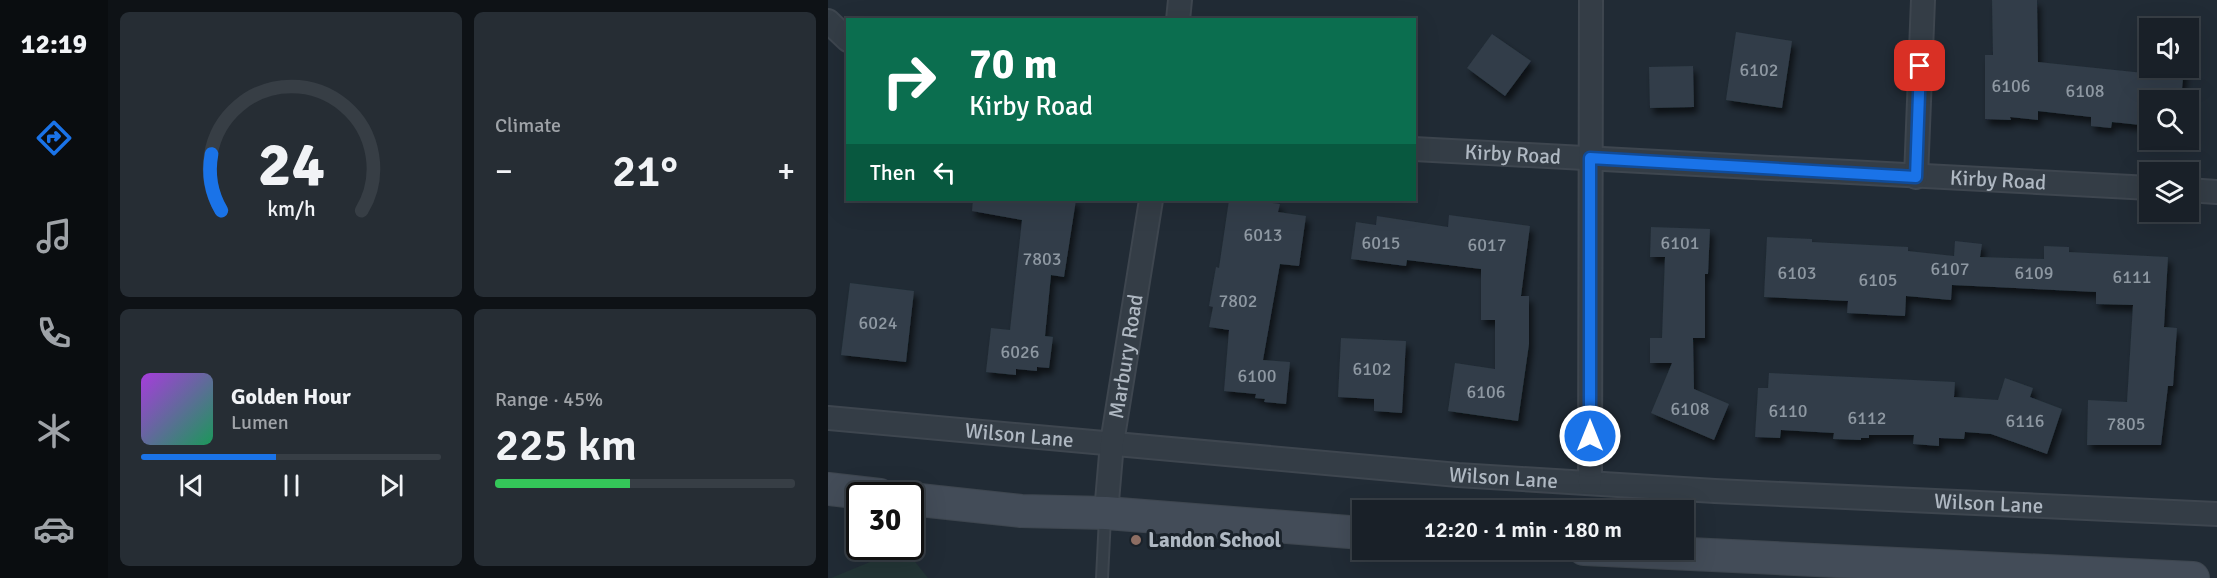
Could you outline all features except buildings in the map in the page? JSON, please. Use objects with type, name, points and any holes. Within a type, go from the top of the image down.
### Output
[{"type":"main road","points":[[828,489],[846,491]]},
{"type":"main road","points":[[924,500],[1021,511],[1106,513],[1352,532]]},
{"type":"main road","points":[[1694,554],[2193,578]]},
{"type":"street","points":[[1178,18],[1180,0]]},
{"type":"street","points":[[1590,483],[1591,0]]},
{"type":"street","points":[[1916,177],[1923,0]]},
{"type":"street","points":[[828,21],[846,38]]},
{"type":"street","name":"Kirby Road","points":[[1416,148],[2139,187]]},
{"type":"street","points":[[2199,191],[2217,192]]},
{"type":"street","name":"Marbury Road","points":[[1106,513],[1113,443],[1151,201]]},
{"type":"street","name":"Wilson Lane","points":[[828,418],[1458,475],[2217,514]]},
{"type":"lane","points":[[1102,578],[1106,513]]},
{"type":"shaded area","points":[[875,560],[914,560],[928,578],[831,578]]},
{"type":"place","name":"Landon School","points":[[1136,540]]},
{"type":"route","points":[[1590,436],[1590,158],[1916,177],[1920,66]]}]
